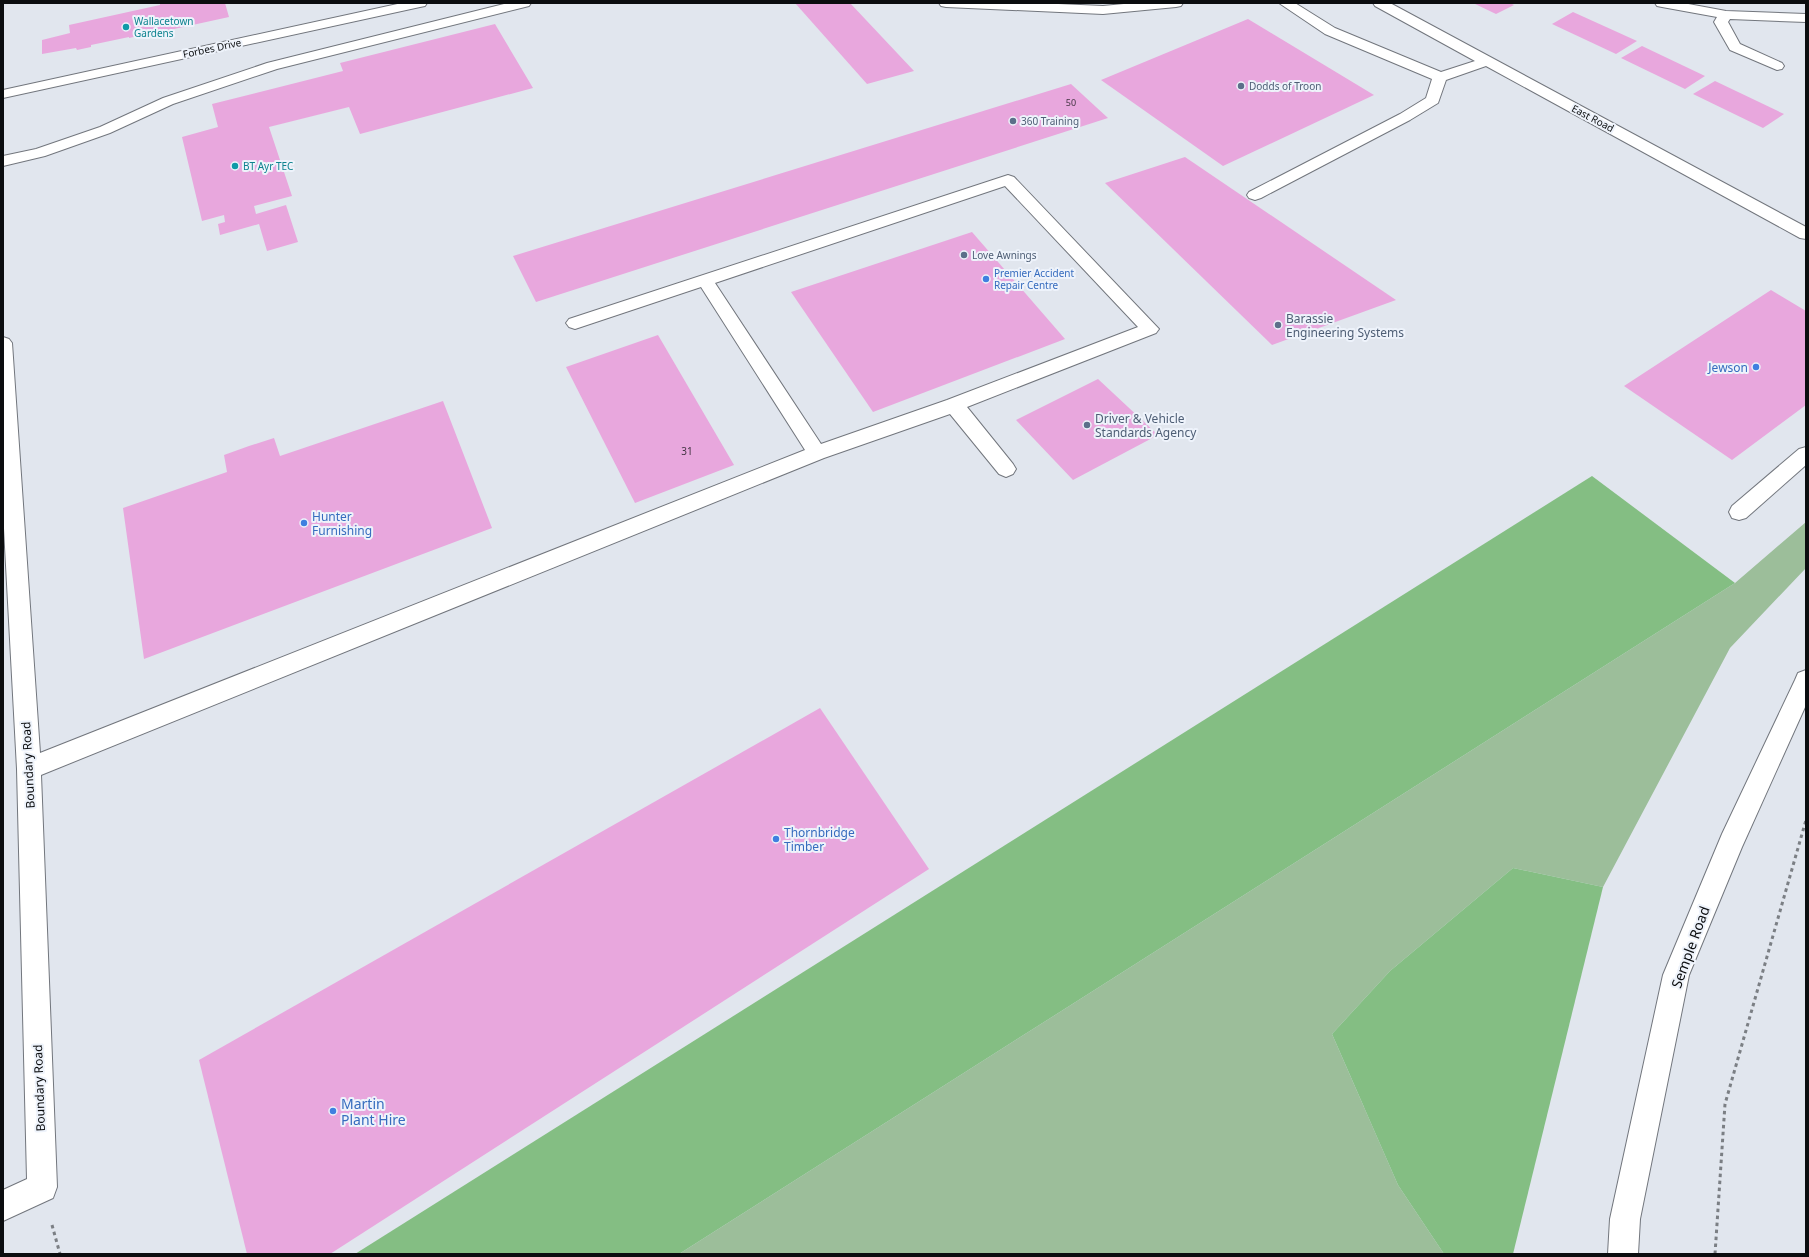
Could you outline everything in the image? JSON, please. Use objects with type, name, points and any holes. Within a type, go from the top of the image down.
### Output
[{"type":"street","name":"Forbes Drive","points":[[3,94],[372,8],[420,3]]},
{"type":"street","points":[[3,161],[40,153],[105,130],[168,101],[272,66],[524,3]]},
{"type":"street","points":[[946,3],[1103,10],[1176,3]]},
{"type":"street","points":[[1286,3],[1330,32],[1440,77],[1488,61]]},
{"type":"street","name":"East Road","points":[[1380,3],[1806,234]]},
{"type":"street","points":[[1662,3],[1726,15],[1806,18]]},
{"type":"street","points":[[1726,15],[1721,22],[1735,47],[1777,66]]},
{"type":"street","points":[[1255,195],[1405,117],[1433,100],[1440,77]]},
{"type":"street","points":[[29,769],[817,453],[954,404],[1150,329],[1008,180],[575,323]]},
{"type":"street","points":[[705,280],[817,453]]},
{"type":"street","name":"Boundary Road","points":[[3,343],[29,769],[42,1187],[3,1206]]},
{"type":"street","points":[[954,404],[1006,469]]},
{"type":"street","points":[[1739,512],[1806,454]]},
{"type":"street","name":"Semple Road","points":[[1623,1254],[1625,1219],[1676,975],[1731,843],[1806,680]]},
{"type":"path","points":[[1715,1254],[1725,1104],[1806,820]]},
{"type":"green space","points":[[1592,476],[1735,583],[679,1254],[355,1254]]},
{"type":"green space","points":[[1806,522],[1806,568],[1730,648],[1603,887],[1513,868],[1390,971],[1332,1034],[1398,1185],[1444,1254],[679,1254],[1735,583]]},
{"type":"green space","points":[[1513,868],[1603,887],[1513,1254],[1444,1254],[1398,1185],[1332,1034],[1390,971]]},
{"type":"building","name":"Wallacetown Gardens","points":[[160,3],[225,3],[229,17],[165,31],[164,29],[147,32],[147,34],[91,45],[91,47],[77,50],[76,48],[42,54],[42,40],[70,33],[69,25],[160,5]]},
{"type":"building","points":[[795,3],[850,3],[914,71],[867,84]]},
{"type":"building","points":[[1473,3],[1510,3],[1514,5],[1496,14]]},
{"type":"building","points":[[1573,12],[1637,41],[1616,54],[1552,24]]},
{"type":"building","points":[[1248,19],[1374,95],[1223,166],[1101,80]]},
{"type":"building","name":"BT Ayr TEC","points":[[495,24],[533,88],[360,134],[349,107],[269,127],[292,196],[254,206],[256,214],[286,205],[298,242],[267,251],[259,224],[220,235],[218,224],[225,222],[224,215],[202,221],[182,137],[218,127],[212,104],[343,71],[340,63]]},
{"type":"building","points":[[1642,46],[1705,76],[1685,89],[1621,58]]},
{"type":"building","points":[[1715,81],[1784,114],[1763,128],[1693,94]]},
{"type":"building","points":[[1071,84],[1108,118],[536,302],[513,256]]},
{"type":"building","points":[[1185,157],[1396,300],[1272,345],[1105,183]]},
{"type":"building","points":[[972,232],[1065,339],[873,412],[791,292]]},
{"type":"building","points":[[1771,290],[1806,311],[1806,405],[1732,460],[1624,386]]},
{"type":"building","points":[[658,335],[734,465],[635,503],[566,367]]},
{"type":"building","points":[[1098,379],[1158,435],[1073,480],[1016,420]]},
{"type":"building","points":[[443,401],[492,528],[144,659],[123,508],[227,472],[224,455],[249,446],[274,438],[280,456]]},
{"type":"building","points":[[820,708],[929,869],[330,1254],[247,1254],[199,1060]]},
{"type":"place","name":"Wallacetown Gardens","points":[[126,27]]},
{"type":"place","name":"Dodds of Troon","points":[[1241,86]]},
{"type":"place","name":"360 Training","points":[[1013,121]]},
{"type":"place","name":"BT Ayr TEC","points":[[235,166]]},
{"type":"place","name":"Love Awnings","points":[[964,255]]},
{"type":"place","name":"Premier Accident Repair Centre","points":[[986,279]]},
{"type":"place","name":"Barassie Engineering Systems","points":[[1278,325]]},
{"type":"place","name":"Jewson","points":[[1756,367]]},
{"type":"place","name":"Driver & Vehicle Standards Agency","points":[[1087,425]]},
{"type":"place","name":"Hunter Furnishing","points":[[304,523]]},
{"type":"place","name":"Thornbridge Timber","points":[[776,839]]},
{"type":"place","name":"Martin Plant Hire","points":[[333,1111]]}]
